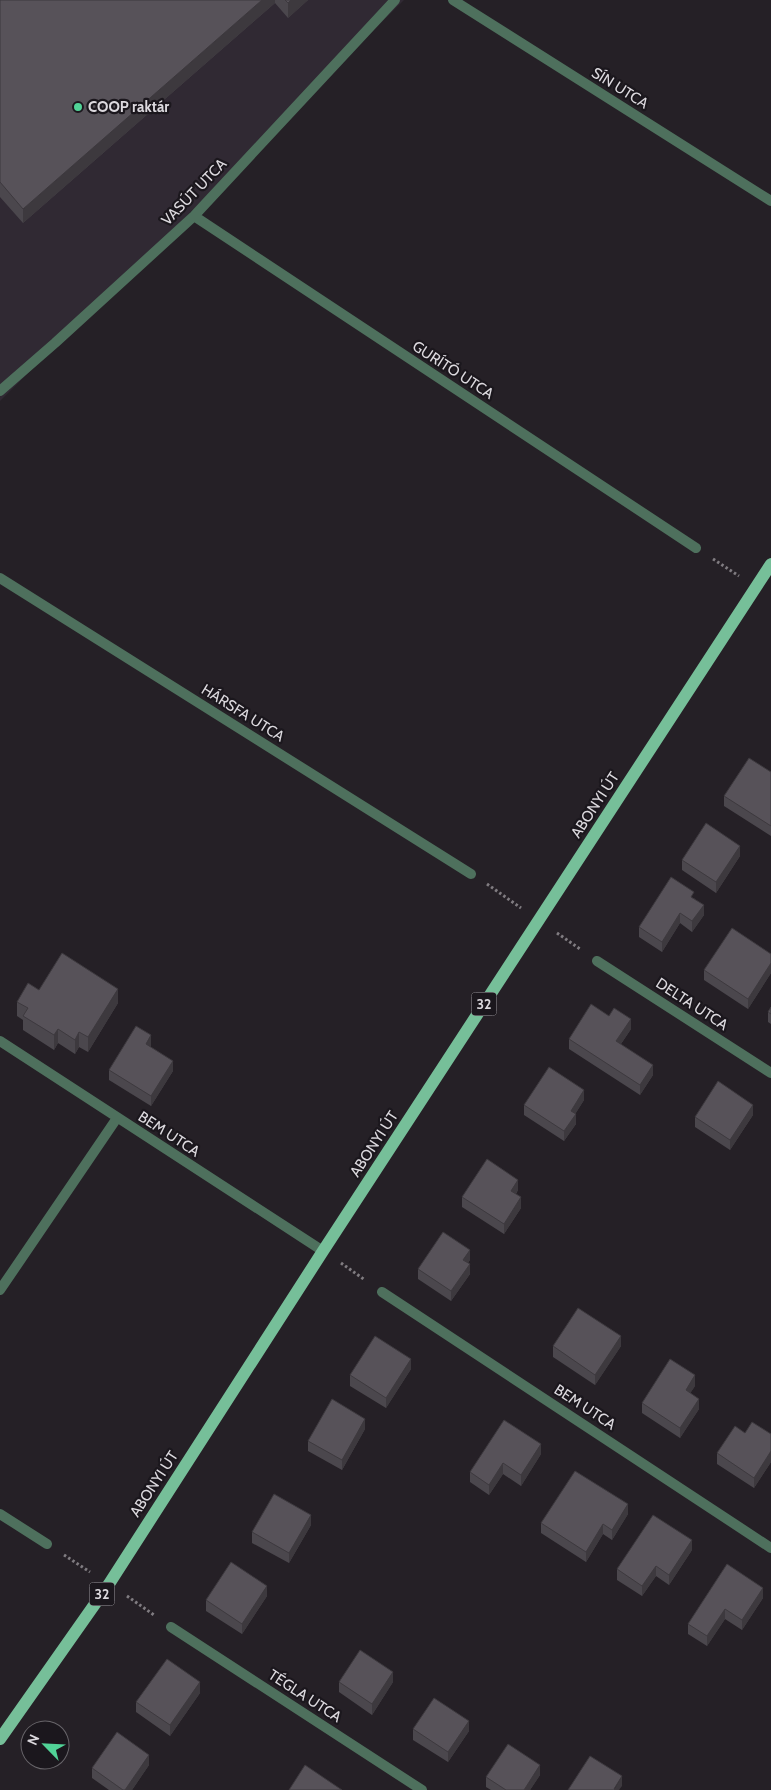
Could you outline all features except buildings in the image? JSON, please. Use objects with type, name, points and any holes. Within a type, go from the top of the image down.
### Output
[{"type":"main road","name":"ABONYI ÚT","points":[[0,1739],[109,1584],[323,1251],[771,564]]},
{"type":"street","name":"VASÚT UTCA","points":[[0,391],[56,343],[194,216],[394,0]]},
{"type":"street","name":"SÍN UTCA","points":[[453,0],[771,201]]},
{"type":"street","name":"GURÍTÓ UTCA","points":[[194,216],[696,548]]},
{"type":"street","name":"HÁRSFA UTCA","points":[[0,578],[471,874]]},
{"type":"street","name":"DELTA UTCA","points":[[597,962],[771,1073]]},
{"type":"street","name":"BEM UTCA","points":[[0,1041],[323,1251]]},
{"type":"street","points":[[0,1290],[117,1118]]},
{"type":"street","name":"BEM UTCA","points":[[382,1292],[771,1548]]},
{"type":"street","points":[[0,1514],[47,1544]]},
{"type":"street","name":"TÉGLA UTCA","points":[[171,1627],[422,1790]]},
{"type":"path","points":[[696,548],[756,587]]},
{"type":"path","points":[[323,1251],[382,1292]]},
{"type":"shaded area","points":[[0,0],[404,0],[0,401]]},
{"type":"place","name":"COOP raktár","points":[[78,107]]}]
